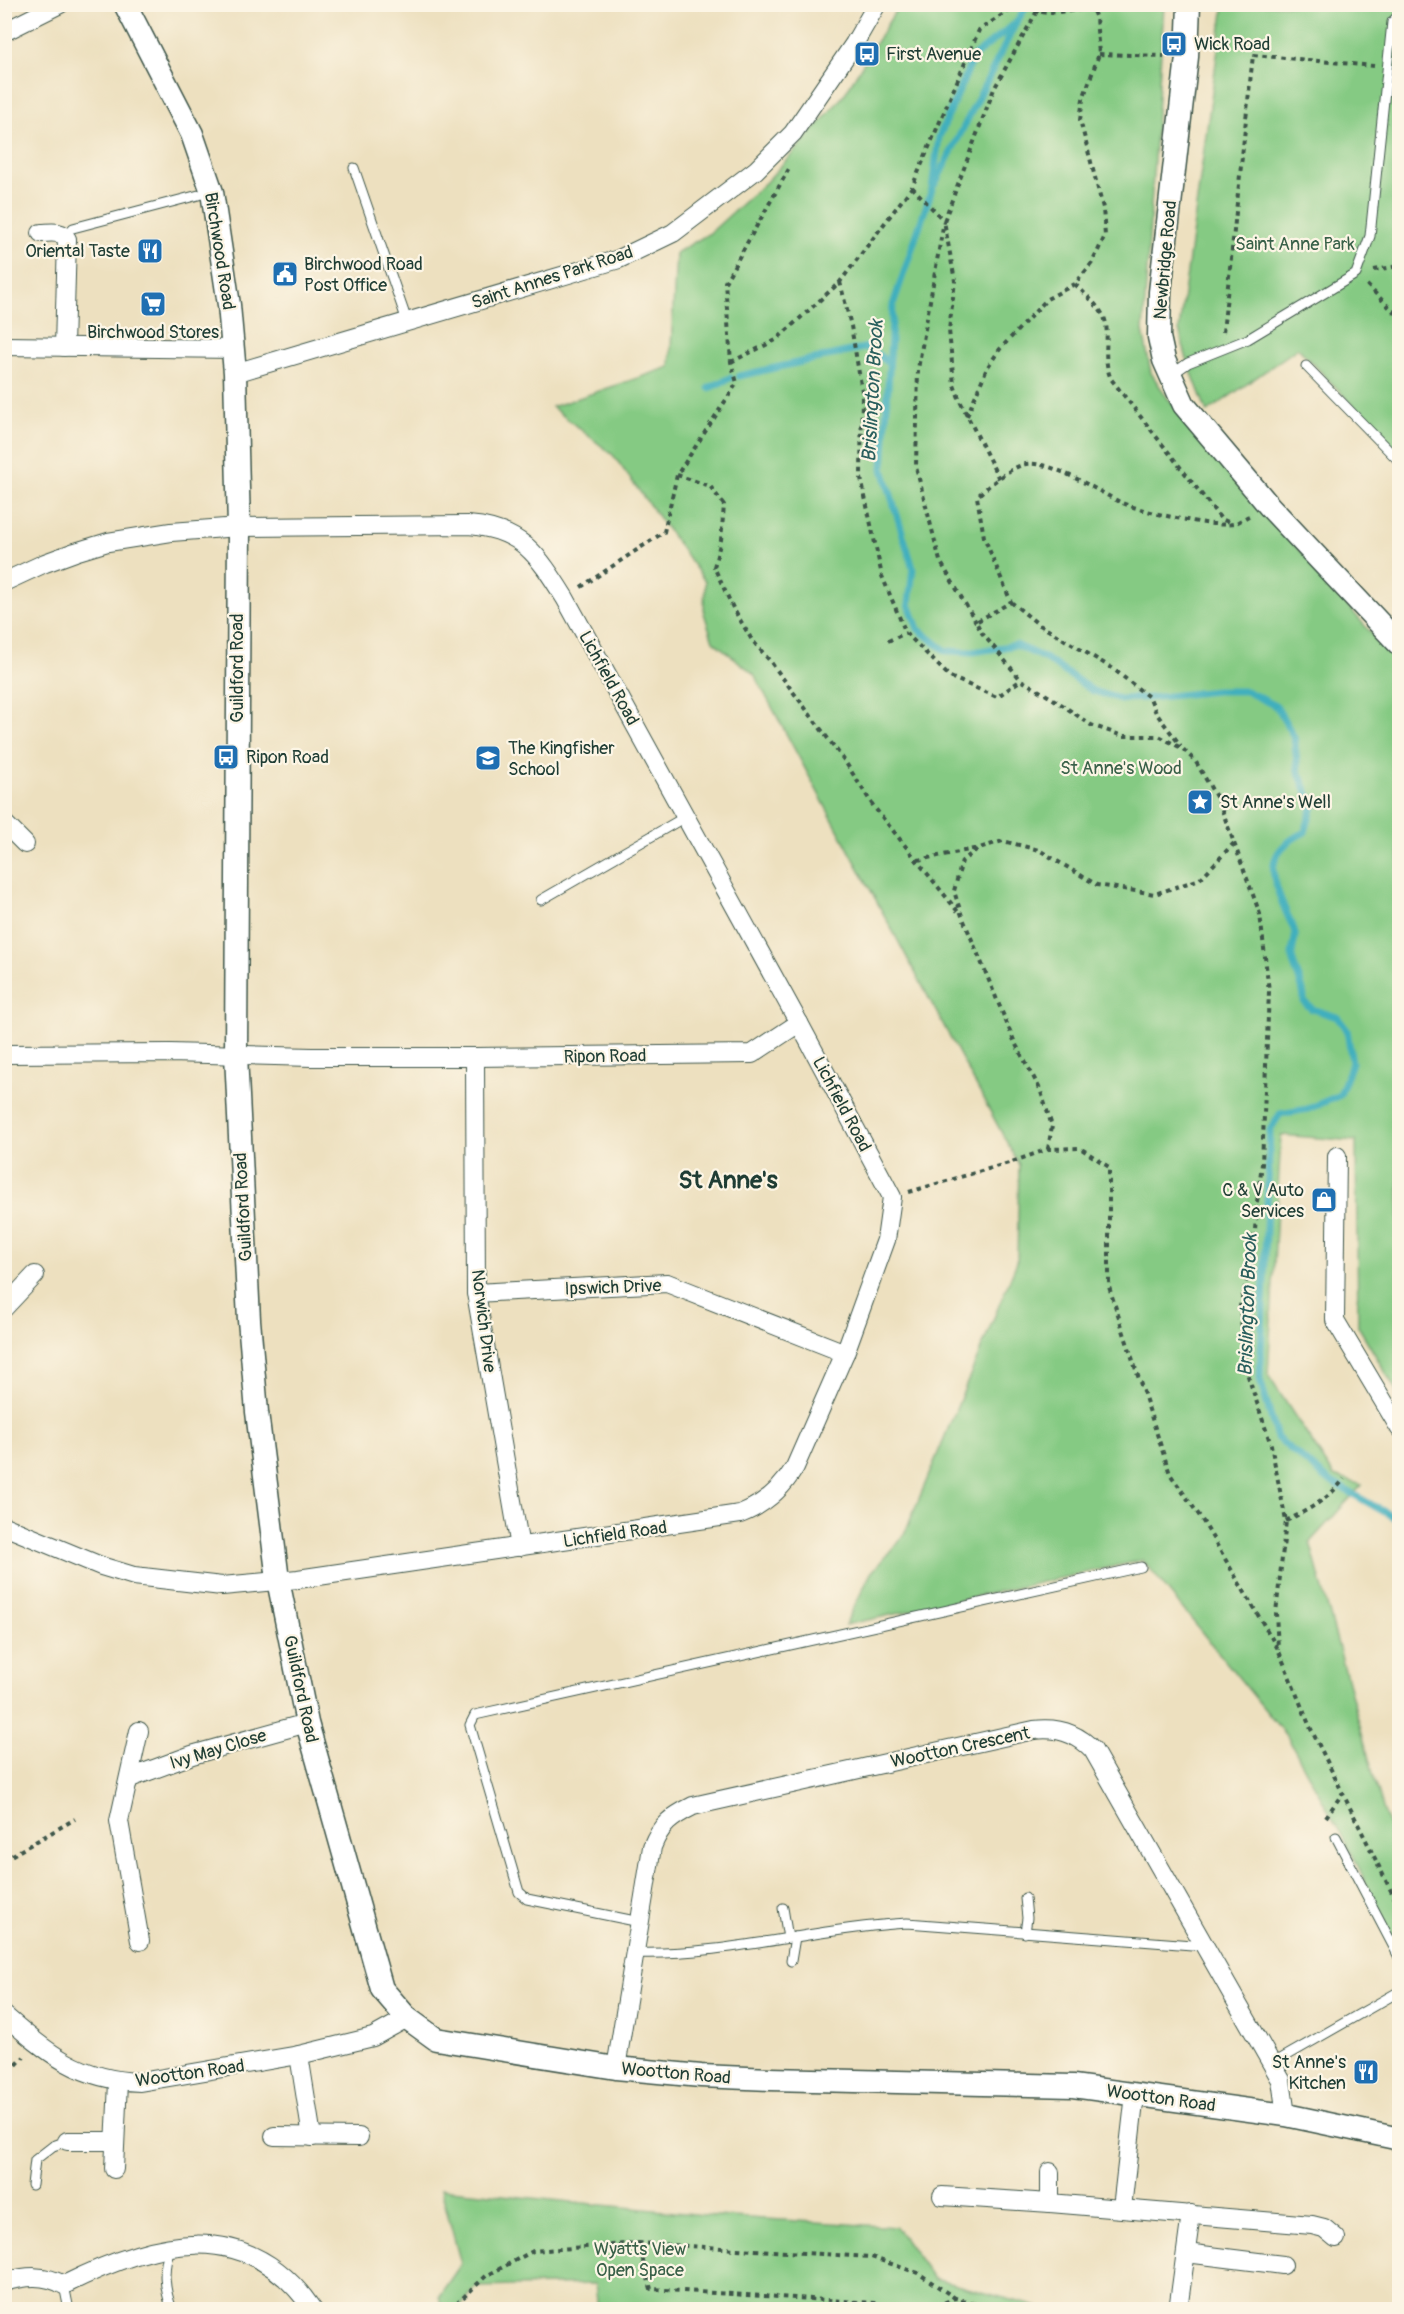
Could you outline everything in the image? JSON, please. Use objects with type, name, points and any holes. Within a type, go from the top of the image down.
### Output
[{"type":"street","points":[[4,32],[60,4]]},
{"type":"street","name":"Birchwood Road","points":[[125,4],[192,134],[212,192],[234,349],[235,373]]},
{"type":"street","name":"Saint Annes Park Road","points":[[235,373],[619,259],[673,233],[756,170],[793,133],[854,44],[877,4]]},
{"type":"street","name":"Newbridge Road","points":[[1189,4],[1186,57],[1160,292],[1159,337],[1170,376],[1184,405],[1270,507],[1400,645]]},
{"type":"street","points":[[41,233],[59,233],[67,239],[64,347]]},
{"type":"street","points":[[4,346],[234,349]]},
{"type":"street","name":"Guildford Road","points":[[235,373],[239,527],[236,1055],[249,1320],[257,1412],[278,1580],[307,1723],[382,1989],[407,2018]]},
{"type":"street","name":"Lichfield Road","points":[[4,582],[45,563],[108,542],[171,532],[239,527],[480,526],[501,532],[532,551],[540,559],[565,598],[892,1197],[886,1240],[845,1353],[795,1467],[782,1485],[757,1506],[733,1517],[222,1586],[134,1576],[100,1566],[4,1526]]},
{"type":"street","points":[[4,823],[25,844]]},
{"type":"street","name":"Ripon Road","points":[[4,1054],[475,1057],[752,1054],[799,1023]]},
{"type":"street","name":"Norwich Drive","points":[[475,1057],[476,1293],[520,1547]]},
{"type":"street","points":[[1337,1156],[1335,1320],[1400,1429]]},
{"type":"street","points":[[4,1308],[35,1275]]},
{"type":"street","name":"Ipswich Drive","points":[[476,1293],[667,1283],[845,1353]]},
{"type":"street","name":"Ivy May Close","points":[[130,1778],[192,1755],[307,1723]]},
{"type":"street","name":"Wootton Crescent","points":[[616,2068],[652,1847],[657,1833],[667,1822],[693,1806],[1034,1730],[1056,1729],[1077,1737],[1093,1750],[1281,2080],[1286,2115]]},
{"type":"street","points":[[139,1731],[119,1821],[140,1941]]},
{"type":"street","name":"Wootton Road","points":[[4,2015],[44,2050],[77,2068],[118,2082],[158,2081],[299,2055],[373,2037],[407,2018],[436,2039],[616,2068],[758,2079],[1073,2086],[1286,2115],[1394,2141]]},
{"type":"street","points":[[299,2055],[312,2137]]},
{"type":"street","points":[[114,2169],[118,2082]]},
{"type":"street","points":[[1122,2208],[1135,2094]]},
{"type":"street","points":[[274,2136],[359,2137]]},
{"type":"street","points":[[67,2141],[115,2141]]},
{"type":"street","points":[[1050,2172],[1050,2203]]},
{"type":"street","points":[[942,2196],[1122,2208],[1312,2225],[1324,2228],[1336,2238]]},
{"type":"street","points":[[1178,2310],[1191,2214]]},
{"type":"street","points":[[4,2282],[38,2276],[53,2279],[64,2285],[99,2267],[138,2252],[171,2246],[204,2245],[248,2253],[272,2266],[292,2282],[313,2310]]},
{"type":"street","points":[[1186,2253],[1283,2265]]},
{"type":"lane","points":[[1170,376],[1188,363],[1248,339],[1356,274],[1370,236],[1392,22],[1400,14]]},
{"type":"lane","points":[[354,168],[407,321]]},
{"type":"lane","points":[[73,228],[212,192]]},
{"type":"lane","points":[[1306,366],[1400,462]]},
{"type":"lane","points":[[541,900],[686,817]]},
{"type":"lane","points":[[640,1922],[527,1899],[519,1892],[470,1725],[476,1715],[1141,1567]]},
{"type":"lane","points":[[1336,1837],[1400,1959]]},
{"type":"lane","points":[[1025,1898],[1027,1918],[1025,1933]]},
{"type":"lane","points":[[783,1908],[791,1937],[791,1961]]},
{"type":"lane","points":[[1027,1918],[1038,1916]]},
{"type":"lane","points":[[635,1953],[654,1954],[746,1945],[791,1937],[907,1923],[1205,1947]]},
{"type":"lane","points":[[1272,2064],[1400,1991]]},
{"type":"lane","points":[[32,2185],[35,2160],[52,2146],[67,2141]]},
{"type":"lane","points":[[171,2246],[165,2261],[165,2290],[172,2310]]},
{"type":"lane","points":[[64,2285],[69,2310]]},
{"type":"path","points":[[731,362],[776,340],[840,282],[912,187],[979,30],[1019,4]]},
{"type":"path","points":[[967,416],[982,379],[1000,349],[1047,299],[1075,284],[1092,263],[1105,236],[1103,208],[1080,120],[1083,99],[1099,54],[1094,10],[1047,13],[1036,10],[1028,4]]},
{"type":"path","points":[[1040,4],[994,89],[944,221],[918,369],[916,467],[939,561],[982,633],[1021,680],[1091,725],[1123,736],[1159,735],[1183,749]]},
{"type":"path","points":[[1099,54],[1186,57]]},
{"type":"path","points":[[1221,351],[1253,55],[1388,68]]},
{"type":"path","points":[[565,598],[664,532],[677,474],[737,383],[731,362],[725,282],[794,160]]},
{"type":"path","points":[[912,187],[944,221],[955,281],[949,330],[952,371],[957,394],[999,479]]},
{"type":"path","points":[[1356,274],[1400,266]]},
{"type":"path","points":[[1356,274],[1400,318]]},
{"type":"path","points":[[840,282],[851,326],[861,391],[861,478],[882,576],[906,633],[950,677],[997,697],[1021,680]]},
{"type":"path","points":[[1075,284],[1103,314],[1106,333],[1106,363],[1111,379],[1221,519],[1234,524]]},
{"type":"path","points":[[1270,507],[1234,524],[1191,521],[1123,503],[1064,473],[1034,464],[1020,466],[976,497],[984,537],[1011,602],[1038,624],[1112,668],[1150,698],[1156,713],[1183,749],[1196,762],[1220,802],[1260,914],[1269,991],[1262,1164],[1253,1258],[1240,1306],[1245,1367],[1271,1446],[1286,1521],[1276,1613],[1278,1649]]},
{"type":"path","points":[[677,474],[710,486],[724,505],[721,540],[714,567],[733,608],[752,640],[844,760],[874,807],[962,916]]},
{"type":"path","points":[[976,622],[1011,602]]},
{"type":"path","points":[[888,641],[906,633]]},
{"type":"path","points":[[918,860],[1003,841],[1039,850],[1097,885],[1155,894],[1200,879],[1234,843]]},
{"type":"path","points":[[979,848],[962,861],[954,891],[962,916],[1015,1043],[1040,1089],[1052,1126],[1048,1149]]},
{"type":"path","points":[[892,1197],[1012,1162],[1048,1149],[1080,1148],[1109,1167],[1109,1287],[1166,1464],[1170,1474],[1201,1518],[1278,1649],[1310,1726],[1400,1909]]},
{"type":"path","points":[[1286,1521],[1317,1505],[1334,1492],[1344,1479]]},
{"type":"path","points":[[1326,1817],[1342,1793]]},
{"type":"path","points":[[4,1860],[75,1819]]},
{"type":"path","points":[[4,2078],[25,2056],[39,2055],[44,2050]]},
{"type":"path","points":[[638,2243],[651,2289],[875,2303],[918,2310]]},
{"type":"path","points":[[450,2310],[486,2276],[533,2251],[638,2243],[871,2257],[918,2273],[955,2298],[997,2310]]},
{"type":"path","points":[[928,2310],[955,2298]]},
{"type":"green space","name":"St Anne's Wood","points":[[899,5],[1164,5],[1143,331],[1151,373],[1166,396],[1399,665],[1399,1395],[1358,1326],[1356,1141],[1281,1135],[1268,1375],[1334,1476],[1362,1485],[1310,1542],[1399,1861],[1399,1952],[1353,1856],[1288,1738],[1143,1560],[845,1625],[871,1573],[904,1535],[1017,1262],[1019,1165],[754,674],[713,641],[704,613],[705,581],[613,455],[552,407],[670,367],[676,253],[710,233],[766,182],[806,139],[844,95]]},
{"type":"green space","name":"Saint Anne Park","points":[[1224,5],[1399,5],[1399,453],[1298,348],[1207,412],[1188,363],[1179,330]]},
{"type":"green space","name":"Wyatts View Open Space","points":[[441,2189],[715,2216],[896,2227],[934,2279],[1045,2309],[598,2309],[595,2284],[476,2287],[459,2309],[442,2309],[439,2296],[461,2264]]},
{"type":"waterway","name":"Brislington Brook","points":[[1028,4],[1016,23],[974,56],[939,137],[932,189],[893,305],[883,469],[913,568],[909,604],[918,629],[946,651],[973,652],[1016,645],[1046,659],[1093,691],[1120,699],[1216,691],[1246,691],[1276,706],[1294,737],[1298,771],[1313,806],[1305,832],[1291,840],[1276,856],[1274,875],[1280,898],[1294,931],[1292,957],[1303,990],[1304,1002],[1312,1009],[1337,1017],[1347,1030],[1352,1063],[1340,1095],[1308,1109],[1280,1114],[1270,1130],[1260,1379],[1277,1438],[1328,1480],[1397,1519]]},
{"type":"waterway","name":"Brislington Brook","points":[[935,184],[1015,25]]},
{"type":"waterway","points":[[739,376],[868,347],[889,363]]},
{"type":"waterway","points":[[709,388],[730,378]]},
{"type":"place","name":"Wick Road","points":[[1174,44]]},
{"type":"place","name":"First Avenue","points":[[867,54]]},
{"type":"place","name":"Oriental Taste","points":[[150,251]]},
{"type":"place","name":"Birchwood Road Post Office","points":[[285,274]]},
{"type":"place","name":"Birchwood Stores","points":[[153,304]]},
{"type":"place","name":"Ripon Road","points":[[226,757]]},
{"type":"place","name":"The Kingfisher School","points":[[488,758]]},
{"type":"place","name":"St Anne's Well","points":[[1200,802]]},
{"type":"place","name":"C & V Auto Services","points":[[1324,1200]]},
{"type":"place","name":"St Anne's Kitchen","points":[[1366,2072]]},
{"type":"district","name":"St Anne's","points":[[728,1180]]}]
